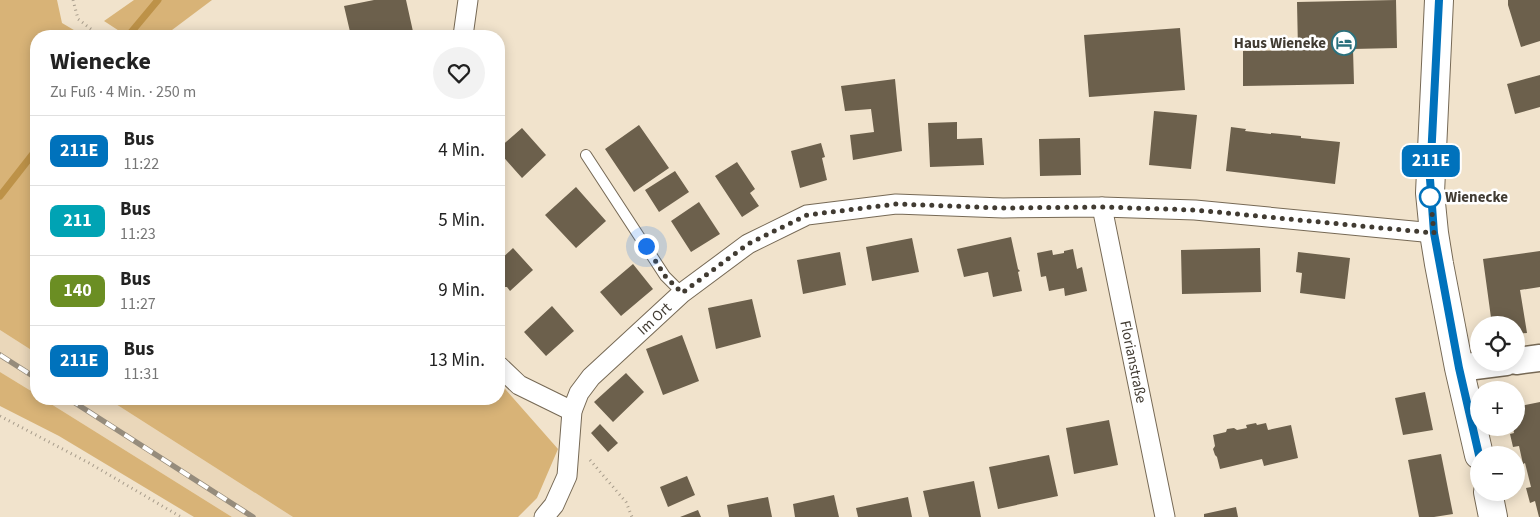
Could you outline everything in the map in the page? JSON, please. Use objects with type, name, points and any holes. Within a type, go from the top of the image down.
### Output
[{"type":"main road","points":[[1439,0],[1430,193],[1434,233],[1459,368],[1477,446]]},
{"type":"main road","points":[[1490,501],[1493,517]]},
{"type":"street","points":[[464,30],[468,0]]},
{"type":"street","name":"Im Ort","points":[[544,517],[554,505],[567,476],[572,411],[579,393],[591,377],[682,293],[748,244],[807,215],[896,204],[1002,208],[1102,207],[1195,210],[1434,233]]},
{"type":"street","name":"Florianstraße","points":[[1102,207],[1165,517]]},
{"type":"street","points":[[1525,360],[1540,358]]},
{"type":"street","points":[[1459,368],[1470,367]]},
{"type":"street","points":[[505,371],[519,384],[572,411]]},
{"type":"lane","points":[[586,154],[665,276],[682,293]]},
{"type":"path","points":[[73,0],[78,18],[93,30]]},
{"type":"path","points":[[0,416],[181,517]]},
{"type":"path","points":[[570,442],[595,465],[626,502],[632,517]]},
{"type":"shaded area","points":[[0,0],[57,0],[62,23],[74,30],[30,30],[30,349],[0,330]]},
{"type":"shaded area","points":[[134,0],[212,0],[172,30],[118,30],[104,21]]},
{"type":"shaded area","points":[[0,330],[30,349],[30,390],[0,372]]},
{"type":"shaded area","points":[[0,372],[30,390],[30,405],[53,405],[232,517],[194,517],[59,436],[0,406]]},
{"type":"shaded area","points":[[505,389],[558,449],[537,498],[518,517],[293,517],[117,405],[505,405]]},
{"type":"shaded area","points":[[53,405],[117,405],[293,517],[232,517]]},
{"type":"building","points":[[374,0],[406,0],[413,30],[350,30],[344,6]]},
{"type":"building","points":[[1396,0],[1397,48],[1353,49],[1354,84],[1243,86],[1243,51],[1298,50],[1297,2]]},
{"type":"building","points":[[1508,0],[1540,0],[1540,41],[1521,47]]},
{"type":"building","points":[[1180,28],[1185,90],[1089,97],[1084,35]]},
{"type":"building","points":[[1540,75],[1540,107],[1515,114],[1507,84]]},
{"type":"building","points":[[895,79],[902,151],[853,160],[850,135],[874,132],[871,109],[845,111],[841,86]]},
{"type":"building","points":[[1154,111],[1197,115],[1191,169],[1149,165]]},
{"type":"building","points":[[957,122],[957,139],[982,138],[984,165],[930,167],[928,123]]},
{"type":"building","points":[[639,125],[669,168],[634,192],[605,149]]},
{"type":"building","points":[[1231,127],[1246,129],[1245,131],[1340,142],[1335,184],[1226,171]]},
{"type":"building","points":[[522,128],[546,155],[522,178],[505,159],[505,143]]},
{"type":"building","points":[[1080,138],[1081,175],[1040,176],[1039,139]]},
{"type":"building","points":[[821,143],[825,157],[822,158],[827,180],[800,188],[791,151]]},
{"type":"building","points":[[737,162],[755,189],[750,193],[759,206],[742,217],[715,176]]},
{"type":"building","points":[[675,171],[689,192],[659,212],[645,190]]},
{"type":"building","points":[[576,187],[606,221],[576,248],[545,215]]},
{"type":"building","points":[[699,202],[720,234],[691,252],[671,221]]},
{"type":"building","points":[[1011,237],[1020,271],[1018,272],[1022,291],[993,297],[988,272],[964,277],[957,249]]},
{"type":"building","points":[[912,238],[919,272],[872,281],[866,247]]},
{"type":"building","points":[[513,248],[533,270],[510,291],[505,287],[505,255]]},
{"type":"building","points":[[1260,248],[1261,292],[1182,294],[1181,250]]},
{"type":"building","points":[[1073,249],[1077,269],[1082,267],[1087,291],[1065,296],[1064,288],[1049,291],[1046,276],[1041,277],[1037,253],[1052,250],[1053,255]]},
{"type":"building","points":[[1540,251],[1540,287],[1520,290],[1524,316],[1491,316],[1483,259]]},
{"type":"building","points":[[840,252],[846,285],[803,294],[797,260]]},
{"type":"building","points":[[1298,252],[1350,258],[1345,299],[1300,293],[1302,273],[1296,272]]},
{"type":"building","points":[[633,264],[653,289],[621,316],[600,292]]},
{"type":"building","points":[[752,299],[761,337],[716,349],[708,308]]},
{"type":"building","points":[[552,306],[574,331],[546,356],[524,332]]},
{"type":"building","points":[[682,335],[699,381],[663,395],[646,349]]},
{"type":"building","points":[[626,373],[644,392],[613,422],[594,402]]},
{"type":"building","points":[[1425,392],[1433,430],[1403,435],[1395,398]]},
{"type":"building","points":[[1540,402],[1540,517],[1535,501],[1530,503],[1526,488],[1531,487],[1525,463],[1525,446],[1513,446],[1510,436],[1525,436],[1525,405]]},
{"type":"building","points":[[1109,420],[1118,465],[1074,474],[1066,428]]},
{"type":"building","points":[[1256,423],[1257,425],[1266,423],[1268,430],[1291,425],[1298,458],[1264,466],[1262,459],[1220,469],[1213,449],[1215,446],[1213,435],[1226,432],[1227,429],[1247,428],[1246,425]]},
{"type":"building","points":[[600,424],[618,443],[608,452],[591,433]]},
{"type":"building","points":[[1441,454],[1453,514],[1419,517],[1408,460]]},
{"type":"building","points":[[1049,455],[1058,496],[998,509],[989,467]]},
{"type":"building","points":[[687,476],[695,495],[668,507],[660,487]]},
{"type":"building","points":[[974,481],[981,517],[929,517],[923,491]]},
{"type":"building","points":[[834,495],[839,517],[795,517],[793,504]]},
{"type":"building","points":[[768,497],[772,517],[729,517],[727,505]]},
{"type":"building","points":[[908,497],[912,517],[858,517],[856,508]]},
{"type":"building","points":[[1236,507],[1238,517],[1204,517],[1204,514]]},
{"type":"building","points":[[698,510],[701,517],[680,517]]},
{"type":"waterway","points":[[133,30],[158,0]]},
{"type":"waterway","points":[[0,196],[30,158]]},
{"type":"railway","points":[[0,355],[30,374]]},
{"type":"railway","points":[[78,405],[253,517]]},
{"type":"bus line","name":"211E","points":[[1439,0],[1430,193],[1439,264],[1459,368],[1477,446]]},
{"type":"place","name":"Haus Wieneke","points":[[1344,43]]},
{"type":"place","name":"Wienecke","points":[[1430,197]]},
{"type":"route","points":[[646,246],[665,276],[682,293],[748,244],[807,215],[896,204],[1002,208],[1102,207],[1195,210],[1434,233],[1430,193],[1430,197]]}]
